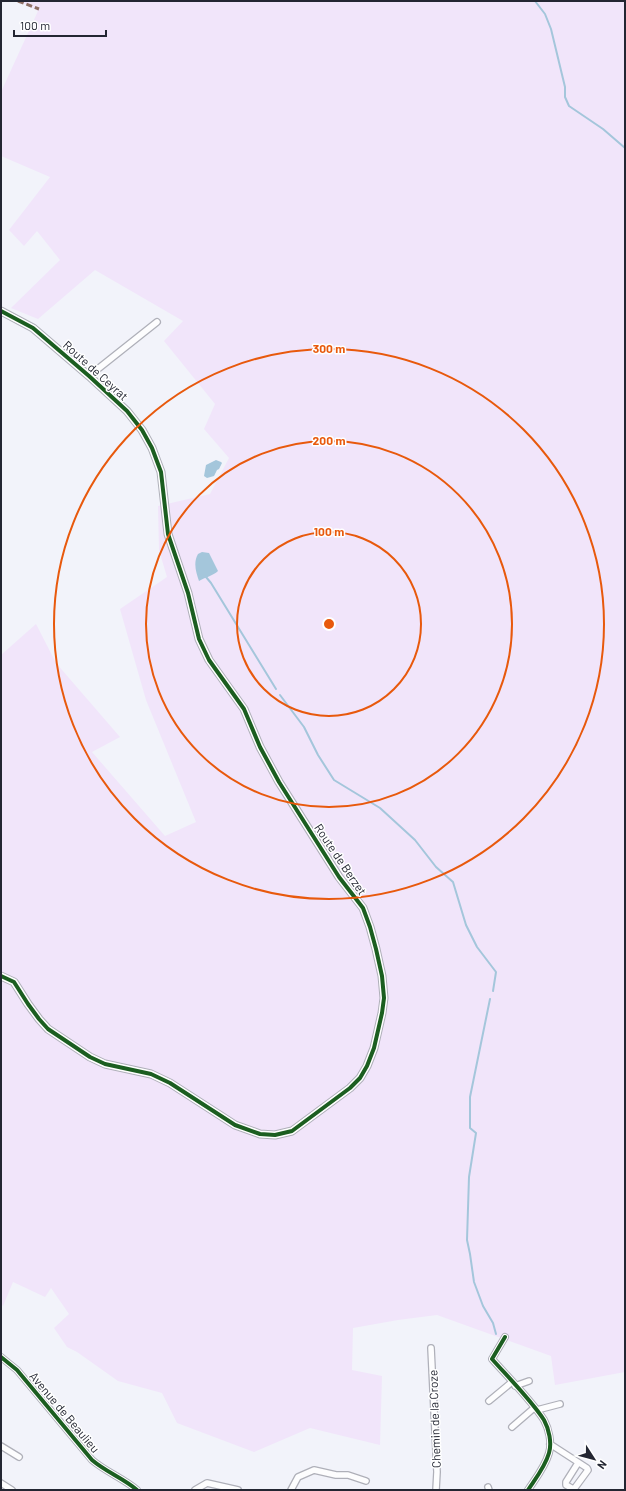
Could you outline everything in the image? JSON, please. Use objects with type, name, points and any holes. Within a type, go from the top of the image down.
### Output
[{"type":"street","name":"Route de Ceyrat","points":[[1,311],[33,328],[127,411],[142,430],[152,448],[161,472],[168,534]]},
{"type":"street","points":[[89,376],[158,322]]},
{"type":"street","name":"Route de Berzet","points":[[1,976],[14,982],[28,1004],[48,1029],[90,1057],[105,1064],[151,1074],[170,1083],[235,1125],[260,1134],[275,1135],[292,1131],[350,1088],[360,1078],[374,1048],[384,998],[382,976],[370,927],[363,908],[339,877],[279,782],[260,747],[244,709],[209,660],[199,639],[188,593],[168,534]]},
{"type":"street","points":[[505,1337],[492,1359],[535,1409],[544,1422],[549,1435],[550,1452],[528,1490]]},
{"type":"street","name":"Chemin de la Croze","points":[[431,1348],[436,1490]]},
{"type":"street","name":"Avenue de Beaulieu","points":[[1,1357],[17,1370],[92,1460],[99,1466],[138,1490]]},
{"type":"street","points":[[489,1401],[514,1384],[529,1381]]},
{"type":"street","points":[[512,1427],[535,1409],[560,1404]]},
{"type":"street","points":[[550,1444],[578,1462],[587,1468],[588,1470],[575,1490],[566,1485],[566,1482],[578,1462]]},
{"type":"street","points":[[1,1446],[19,1457]]},
{"type":"street","points":[[291,1490],[298,1477],[314,1470],[336,1475],[348,1475],[366,1481]]},
{"type":"street","points":[[1,1482],[12,1490]]},
{"type":"street","points":[[195,1490],[207,1483],[238,1490]]},
{"type":"shaded area","points":[[19,1],[625,1],[625,1372],[555,1385],[551,1356],[437,1315],[353,1328],[352,1370],[382,1376],[380,1445],[310,1428],[254,1452],[177,1423],[162,1393],[118,1381],[77,1352],[67,1347],[54,1328],[69,1314],[51,1288],[45,1297],[13,1282],[3,1306],[1,1304],[1,655],[36,624],[56,663],[120,737],[92,752],[165,836],[196,822],[146,700],[120,609],[167,577],[159,550],[158,506],[210,494],[229,458],[204,429],[215,404],[164,341],[183,321],[95,270],[38,319],[11,308],[60,260],[37,231],[24,246],[9,230],[50,177],[1,156],[1,92],[38,11]]},
{"type":"water","points":[[216,460],[222,463],[219,469],[214,476],[207,478],[204,476],[206,465]]},
{"type":"water","points":[[202,552],[209,553],[218,571],[199,581],[195,564],[196,557]]},
{"type":"waterway","points":[[535,1],[545,14],[551,29],[565,87],[565,97],[569,106],[603,129],[625,148]]},
{"type":"waterway","points":[[206,577],[276,689]]},
{"type":"waterway","points":[[280,695],[304,727],[318,755],[334,780],[380,808],[415,840],[436,867],[453,882],[466,925],[477,947],[496,972],[493,991]]},
{"type":"waterway","points":[[490,999],[470,1097],[470,1128],[476,1133],[469,1177],[467,1240],[474,1282],[483,1306],[493,1323],[496,1334]]},
{"type":"marked path","points":[[18,1],[39,9]]},
{"type":"cycle path","points":[[1,311],[33,328],[127,411],[142,430],[152,448],[161,472],[168,534],[188,593],[199,639],[209,660],[244,709],[260,747],[279,782],[339,877],[363,908],[376,949],[382,976],[384,998],[374,1048],[367,1066],[360,1078],[350,1088],[292,1131],[275,1135],[260,1134],[235,1125],[170,1083],[151,1074],[105,1064],[90,1057],[48,1029],[28,1004],[14,982],[1,976]]},
{"type":"cycle path","points":[[505,1337],[492,1359],[539,1412],[546,1424],[550,1436],[550,1449],[545,1463],[528,1490]]},
{"type":"cycle path","points":[[1,1357],[17,1370],[92,1460],[137,1490]]}]
